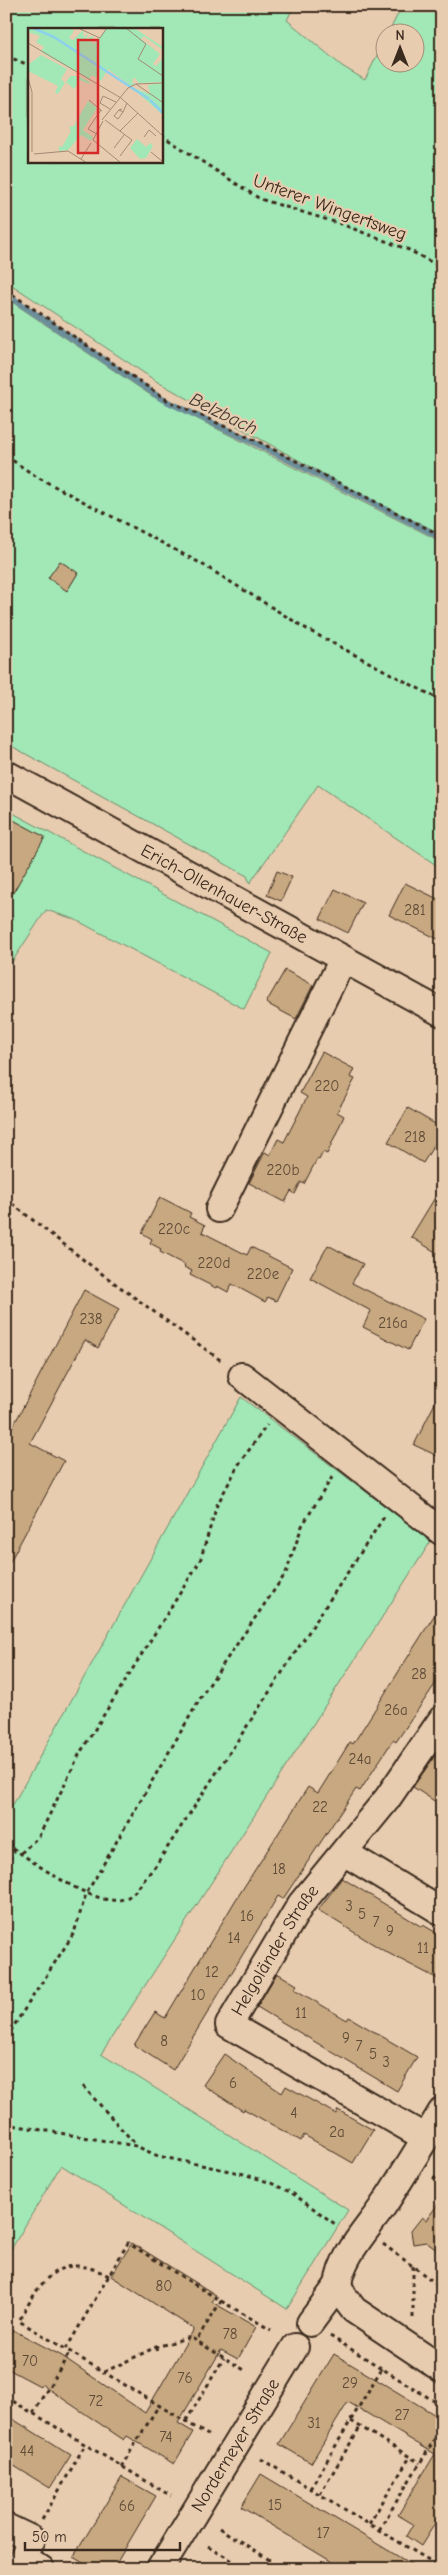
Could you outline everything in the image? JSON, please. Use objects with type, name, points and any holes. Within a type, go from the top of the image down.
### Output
[{"type":"street","name":"Erich-Ollenhauer-Straße","points":[[6,774],[442,1013]]},
{"type":"street","points":[[218,1209],[343,959]]},
{"type":"street","points":[[242,1376],[442,1532]]},
{"type":"street","name":"Helgoländer Straße","points":[[426,2138],[229,2025],[301,1904],[345,1853],[387,1799],[441,1720]]},
{"type":"street","points":[[345,1853],[442,1912]]},
{"type":"street","points":[[310,2323],[338,2285],[339,2274],[362,2234],[380,2210],[442,2111]]},
{"type":"street","points":[[338,2285],[354,2310],[442,2368]]},
{"type":"street","name":"Norderneyer Straße","points":[[160,2569],[294,2347]]},
{"type":"street","points":[[6,2527],[31,2539],[23,2558],[41,2569]]},
{"type":"path","points":[[6,56],[28,64]]},
{"type":"path","name":"Unterer Wingertsweg","points":[[162,136],[260,199],[341,224],[409,250],[442,268]]},
{"type":"path","points":[[6,290],[167,400],[261,443],[442,536]]},
{"type":"path","points":[[6,456],[38,477],[200,563],[310,631],[442,701]]},
{"type":"path","points":[[6,1199],[94,1268],[242,1376]]},
{"type":"path","points":[[21,1853],[40,1836],[80,1752],[200,1562],[217,1505],[239,1464],[272,1419],[286,1410]]},
{"type":"path","points":[[6,2038],[74,1933],[86,1894],[204,1692],[286,1573],[302,1526],[344,1457]]},
{"type":"path","points":[[6,1844],[86,1894],[107,1901],[128,1897],[154,1868],[396,1498]]},
{"type":"path","points":[[6,1867],[15,1849]]},
{"type":"path","points":[[83,2086],[136,2146]]},
{"type":"path","points":[[6,2124],[136,2146],[158,2156],[244,2174],[271,2182],[292,2193],[335,2224]]},
{"type":"path","points":[[433,2177],[442,2184]]},
{"type":"path","points":[[376,2239],[442,2288]]},
{"type":"path","points":[[33,2413],[128,2244],[271,2330]]},
{"type":"path","points":[[109,2276],[95,2269],[78,2266],[64,2267],[52,2273],[38,2287],[19,2321],[208,2435]]},
{"type":"path","points":[[413,2266],[413,2328]]},
{"type":"path","points":[[196,2341],[221,2301]]},
{"type":"path","points":[[310,2323],[442,2406]]},
{"type":"path","points":[[104,2372],[156,2347],[190,2337],[246,2371]]},
{"type":"path","points":[[156,2347],[157,2354]]},
{"type":"path","points":[[186,2421],[224,2358]]},
{"type":"path","points":[[310,2489],[382,2368]]},
{"type":"path","points":[[6,2397],[171,2496]]},
{"type":"path","points":[[122,2467],[159,2405]]},
{"type":"path","points":[[351,2421],[420,2463]]},
{"type":"path","points":[[320,2494],[360,2427]]},
{"type":"path","points":[[379,2530],[442,2427]]},
{"type":"path","points":[[31,2539],[85,2445]]},
{"type":"path","points":[[369,2524],[410,2456]]},
{"type":"path","points":[[261,2459],[442,2568]]},
{"type":"path","points":[[218,2528],[284,2569]]},
{"type":"path","points":[[208,2546],[246,2569]]},
{"type":"green space","points":[[6,6],[294,6],[287,20],[342,66],[365,80],[376,57],[376,72],[426,72],[426,22],[394,22],[402,6],[442,6],[442,534],[370,500],[156,381],[6,281]]},
{"type":"green space","points":[[6,298],[152,396],[442,542],[442,869],[318,785],[250,883],[247,876],[6,743]]},
{"type":"green space","points":[[11,812],[272,953],[244,1009],[74,919],[46,910],[6,971],[6,820]]},
{"type":"green space","points":[[241,1397],[431,1541],[101,2054],[348,2210],[287,2309],[61,2165],[6,2258],[6,1817]]},
{"type":"building","points":[[60,561],[78,573],[67,591],[48,578]]},
{"type":"building","points":[[6,816],[45,837],[6,905]]},
{"type":"building","points":[[277,871],[292,877],[281,901],[267,895]]},
{"type":"building","points":[[405,883],[442,901],[442,941],[389,915]]},
{"type":"building","points":[[335,889],[363,903],[348,933],[320,919]]},
{"type":"building","points":[[285,970],[313,985],[296,1019],[266,1003]]},
{"type":"building","points":[[322,1052],[354,1069],[350,1077],[355,1079],[337,1112],[344,1116],[327,1154],[323,1152],[319,1160],[317,1159],[304,1184],[301,1182],[295,1194],[291,1191],[285,1202],[249,1183],[265,1152],[270,1155],[278,1139],[284,1142],[307,1097],[300,1093]]},
{"type":"building","points":[[408,1108],[442,1128],[442,1132],[423,1163],[388,1142]]},
{"type":"building","points":[[442,1186],[442,1256],[411,1237]]},
{"type":"building","points":[[160,1197],[191,1213],[189,1217],[205,1225],[202,1232],[247,1255],[251,1247],[292,1268],[276,1301],[268,1297],[265,1302],[232,1284],[228,1292],[217,1286],[216,1288],[190,1275],[192,1271],[184,1267],[185,1265],[160,1252],[161,1249],[150,1243],[152,1239],[142,1233]]},
{"type":"building","points":[[328,1245],[363,1264],[352,1283],[424,1319],[408,1350],[363,1327],[371,1311],[310,1278]]},
{"type":"building","points":[[84,1290],[119,1309],[98,1348],[85,1340],[30,1443],[64,1461],[6,1569],[6,1440]]},
{"type":"building","points":[[442,1389],[442,1458],[414,1445]]},
{"type":"building","points":[[442,1603],[442,1674],[396,1742],[393,1740],[360,1791],[356,1789],[283,1899],[278,1896],[173,2070],[134,2045],[155,2012],[165,2018],[235,1901],[308,1787],[318,1793],[350,1742],[353,1744]]},
{"type":"building","points":[[442,1746],[442,1806],[413,1787]]},
{"type":"building","points":[[342,1878],[422,1927],[423,1925],[442,1936],[442,1981],[386,1952],[318,1910]]},
{"type":"building","points":[[277,1973],[297,1985],[294,1989],[347,2020],[349,2017],[417,2057],[397,2091],[257,2007]]},
{"type":"building","points":[[224,2054],[282,2093],[286,2086],[336,2114],[338,2110],[373,2130],[353,2163],[304,2135],[301,2141],[244,2109],[243,2111],[203,2085]]},
{"type":"building","points":[[442,2199],[442,2254],[426,2242],[413,2244],[411,2231],[422,2217],[426,2220]]},
{"type":"building","points":[[132,2243],[216,2295],[212,2302],[256,2327],[238,2359],[221,2350],[178,2423],[193,2432],[174,2464],[127,2436],[124,2440],[41,2384],[40,2386],[6,2368],[6,2342],[13,2330],[62,2356],[145,2413],[194,2329],[111,2276]]},
{"type":"building","points":[[334,2354],[442,2419],[442,2512],[421,2546],[406,2536],[413,2524],[398,2515],[435,2454],[348,2402],[311,2463],[279,2444]]},
{"type":"building","points":[[6,2415],[71,2455],[50,2488],[6,2461]]},
{"type":"building","points":[[261,2474],[419,2569],[344,2569],[241,2507]]},
{"type":"building","points":[[122,2477],[156,2496],[113,2569],[96,2569],[74,2556]]},
{"type":"waterway","name":"Belzbach","points":[[6,294],[162,399],[259,445],[442,538]]}]
